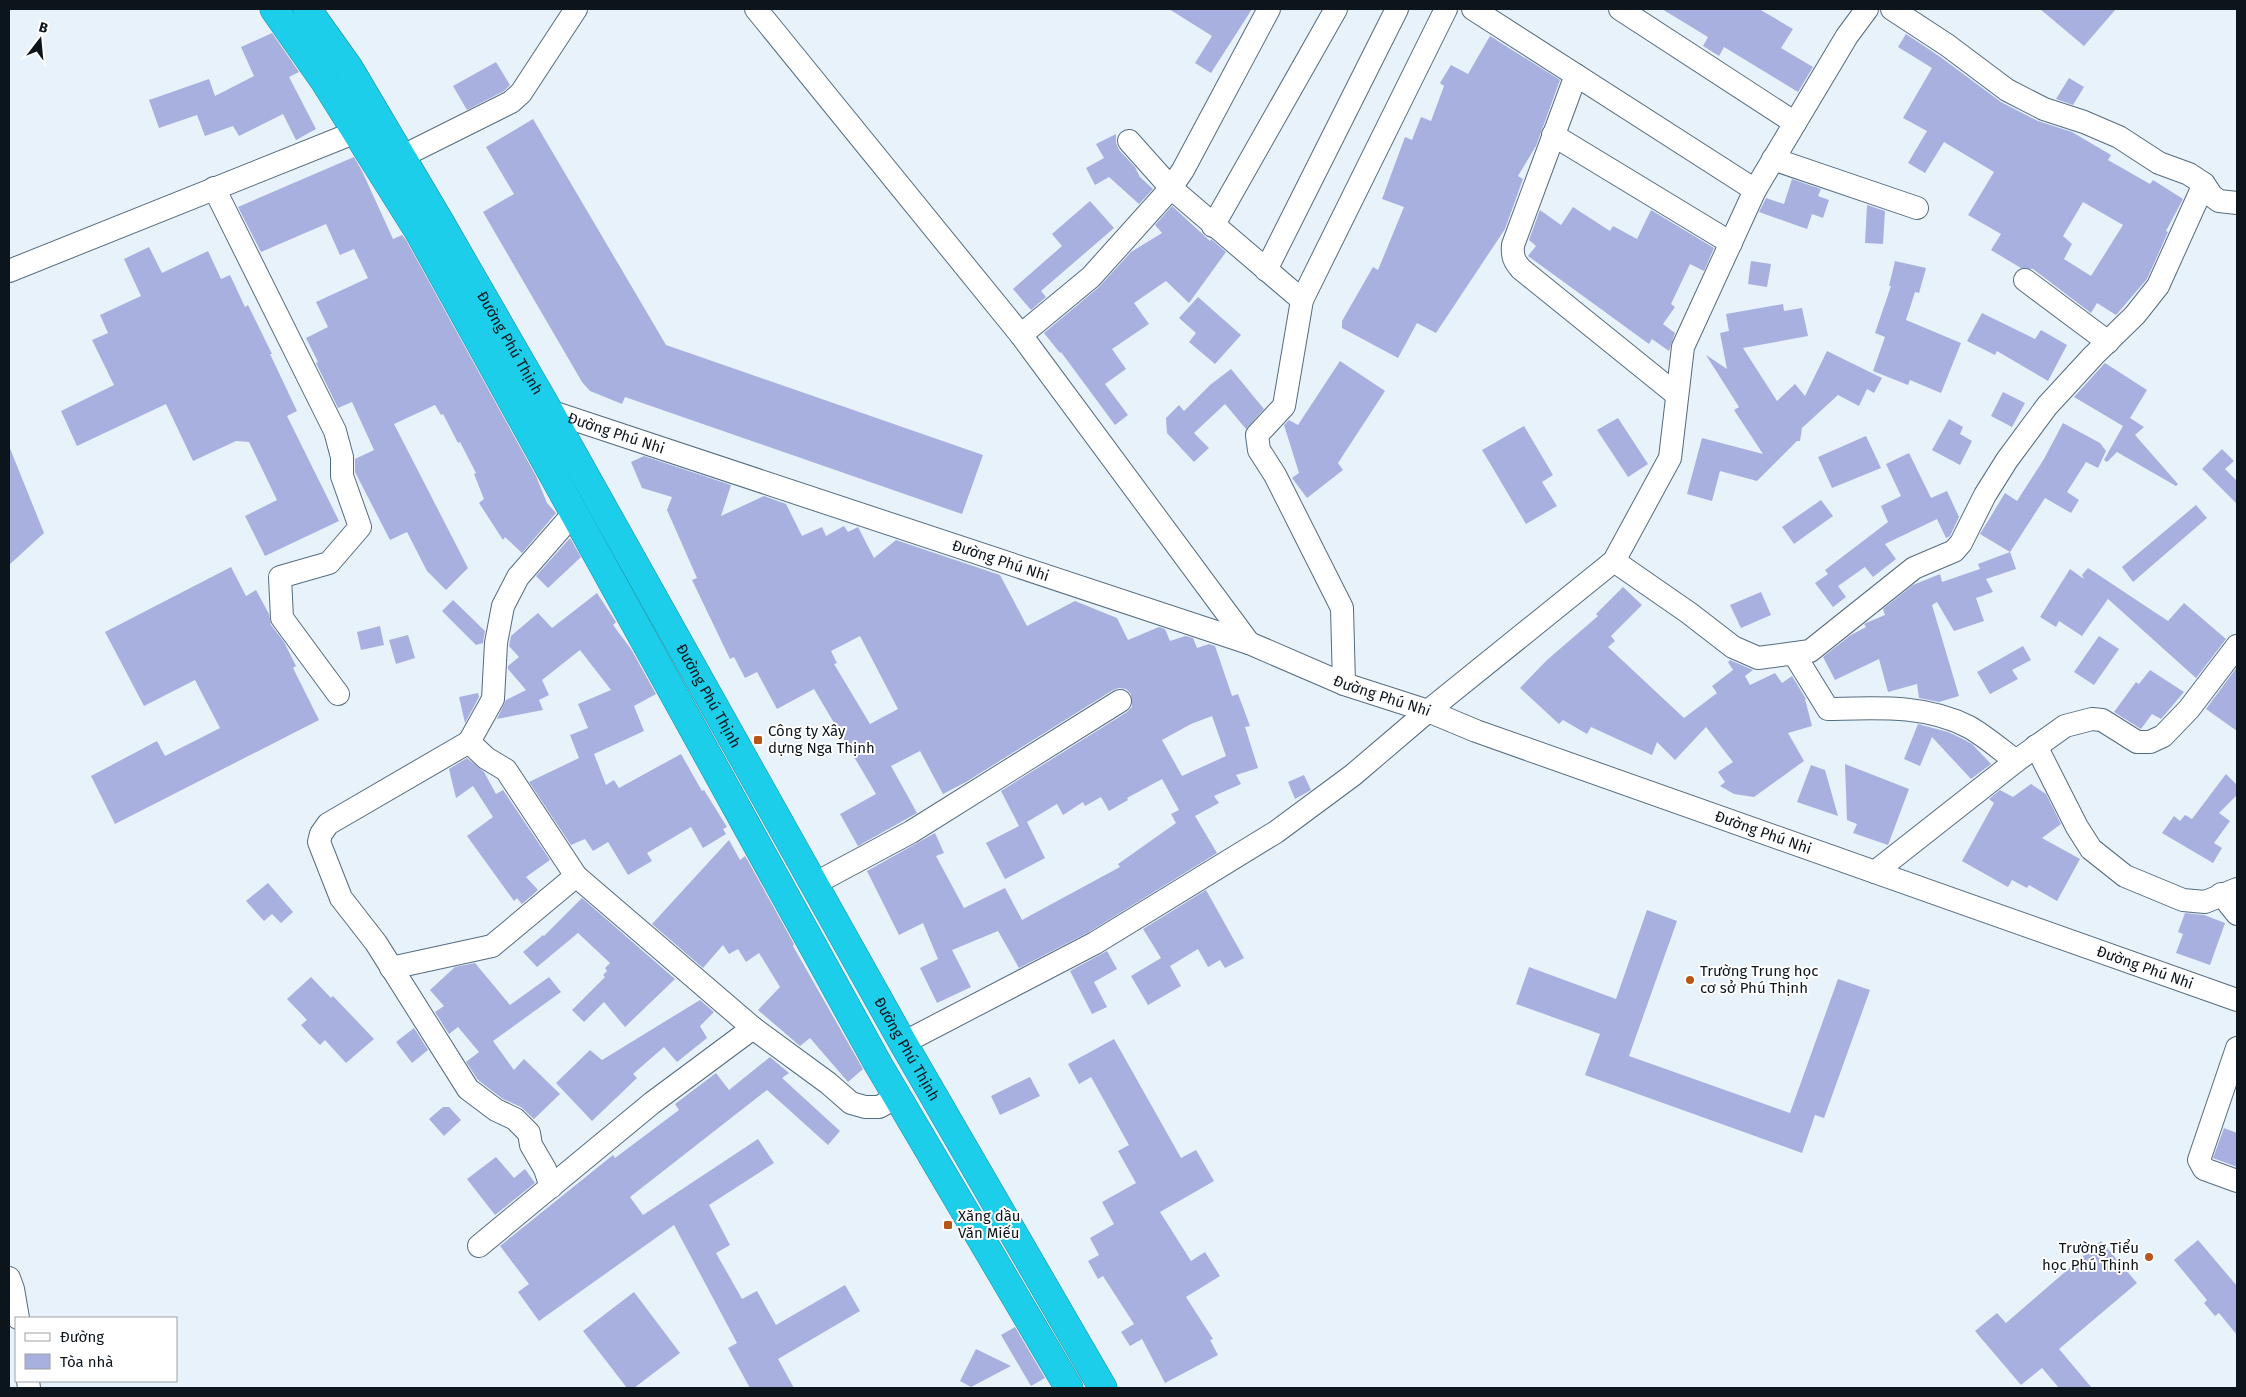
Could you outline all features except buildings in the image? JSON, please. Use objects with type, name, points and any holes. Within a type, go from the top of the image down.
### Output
[{"type":"highway","name":"Đường Phú Thịnh","points":[[274,9],[325,82],[419,232],[897,1097],[1069,1388]]},
{"type":"highway","name":"Đường Phú Thịnh","points":[[307,9],[349,68],[549,412],[903,1043],[1103,1388]]},
{"type":"street","points":[[401,156],[511,102],[521,93],[576,9]]},
{"type":"street","points":[[756,9],[1021,335],[1249,643]]},
{"type":"street","points":[[1021,335],[1091,277],[1171,188],[1184,170],[1269,9]]},
{"type":"street","points":[[1213,226],[1336,9]]},
{"type":"street","points":[[1266,270],[1397,9]]},
{"type":"street","points":[[1344,684],[1342,608],[1274,475],[1259,450],[1257,435],[1284,406],[1302,300],[1446,9]]},
{"type":"street","points":[[1473,9],[1755,190]]},
{"type":"street","points":[[1620,9],[1795,123]]},
{"type":"street","points":[[903,1043],[1095,943],[1276,832],[1353,775],[1428,711],[1614,561],[1670,458],[1683,347],[1755,190],[1847,36],[1867,9]]},
{"type":"street","points":[[1892,9],[1947,45],[2007,90],[2044,109],[2084,122],[2119,137],[2159,163],[2189,174],[2204,184],[2212,196],[2219,201],[2237,203]]},
{"type":"street","points":[[1576,75],[1512,253],[1515,262],[1521,269],[1677,395]]},
{"type":"street","points":[[9,271],[356,132]]},
{"type":"street","points":[[1553,135],[1731,243]]},
{"type":"street","points":[[1129,141],[1171,188],[1213,226],[1302,300]]},
{"type":"street","points":[[1773,159],[1917,208]]},
{"type":"street","points":[[1614,561],[1689,613],[1733,647],[1758,658],[1810,651],[1914,568],[1954,551],[1961,543],[1985,495],[2006,460],[2047,406],[2135,315],[2158,286],[2204,184]]},
{"type":"street","points":[[214,188],[336,431],[342,457],[342,476],[360,527],[329,563],[280,577],[282,618],[338,694]]},
{"type":"street","points":[[2026,280],[2108,342]]},
{"type":"street","name":"Đường Phú Nhi","points":[[525,424],[549,412],[1249,643],[1344,684],[1428,711],[1476,731],[2237,1000]]},
{"type":"street","points":[[551,1187],[544,1169],[530,1145],[529,1133],[515,1119],[496,1110],[468,1089],[426,1019],[376,943],[341,898],[319,838],[328,824],[469,742],[493,699],[496,643],[503,606],[518,577],[574,513]]},
{"type":"street","points":[[1875,872],[2016,760],[2065,726],[2092,719],[2102,720],[2137,742],[2150,742],[2164,736],[2189,709],[2237,646]]},
{"type":"street","points":[[1794,654],[1828,709],[1898,708],[1932,712],[1969,727],[2016,760]]},
{"type":"street","points":[[814,884],[911,832],[1120,701]]},
{"type":"street","points":[[469,742],[486,758],[506,770],[576,876],[753,1028],[828,1083],[851,1103],[865,1107],[879,1107],[897,1097]]},
{"type":"street","points":[[2036,746],[2077,826],[2092,849],[2105,860],[2125,876],[2183,900],[2205,902],[2229,892],[2237,914]]},
{"type":"street","points":[[391,968],[492,946],[576,876]]},
{"type":"street","points":[[479,1246],[652,1103],[753,1028]]},
{"type":"street","points":[[2237,1048],[2199,1160],[2204,1169],[2237,1180]]},
{"type":"street","points":[[9,1278],[13,1288],[18,1317]]},
{"type":"place","name":"Công ty Xây dựng Nga Thịnh","points":[[758,740]]},
{"type":"place","name":"Trường Trung học cơ sở Phú Thịnh","points":[[1690,980]]},
{"type":"place","name":"Xăng dầu Văn Miếu","points":[[948,1225]]},
{"type":"place","name":"Trường Tiểu học Phú Thịnh","points":[[2149,1257]]}]
